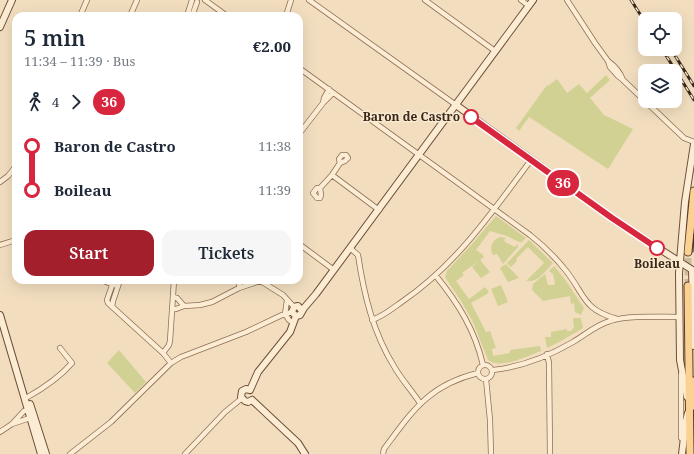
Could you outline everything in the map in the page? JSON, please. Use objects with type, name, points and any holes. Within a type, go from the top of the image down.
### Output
[{"type":"main road","points":[[688,252],[694,191]]},
{"type":"main road","points":[[688,286],[690,454]]},
{"type":"main road","points":[[690,407],[694,381]]},
{"type":"street","points":[[0,27],[12,0]]},
{"type":"street","points":[[82,12],[87,0]]},
{"type":"street","points":[[132,12],[137,0]]},
{"type":"street","points":[[190,12],[198,0]]},
{"type":"street","points":[[194,12],[198,0]]},
{"type":"street","points":[[198,0],[220,12]]},
{"type":"street","points":[[287,12],[291,0]]},
{"type":"street","points":[[309,0],[616,222],[693,270],[694,346]]},
{"type":"street","points":[[425,0],[495,51]]},
{"type":"street","points":[[521,0],[529,6]]},
{"type":"street","points":[[70,454],[111,422],[171,363],[181,357],[246,332],[285,314],[296,311],[311,300],[420,155],[533,0]]},
{"type":"street","points":[[567,0],[595,44],[608,61],[610,67],[684,138],[694,143],[685,202],[680,262],[679,317],[681,438],[684,440]]},
{"type":"street","points":[[303,71],[540,242],[566,271],[589,305],[608,319]]},
{"type":"street","points":[[323,103],[329,89]]},
{"type":"street","points":[[303,129],[333,92]]},
{"type":"street","points":[[372,320],[381,317],[436,276],[469,241],[495,210],[531,160]]},
{"type":"street","points":[[320,188],[332,175],[340,163]]},
{"type":"street","points":[[0,182],[12,171]]},
{"type":"street","points":[[332,175],[379,210]]},
{"type":"street","points":[[0,245],[12,241]]},
{"type":"street","points":[[303,247],[334,270]]},
{"type":"street","points":[[350,249],[358,255],[364,291],[372,320],[394,367],[420,402]]},
{"type":"street","points":[[436,276],[451,294],[469,324],[484,365]]},
{"type":"street","points":[[112,284],[107,302],[163,353],[171,363]]},
{"type":"street","points":[[112,307],[112,300],[118,286],[116,284]]},
{"type":"street","points":[[163,353],[170,342],[174,284]]},
{"type":"street","points":[[239,288],[240,284]]},
{"type":"street","points":[[172,309],[212,302],[250,284]]},
{"type":"street","points":[[266,284],[283,295],[296,311]]},
{"type":"street","points":[[173,297],[177,298],[184,306]]},
{"type":"street","points":[[287,300],[285,314],[293,323]]},
{"type":"street","points":[[250,390],[258,372],[290,332],[296,311]]},
{"type":"street","points":[[0,316],[22,390],[46,454]]},
{"type":"street","points":[[493,370],[518,365],[547,354],[571,343],[608,319],[679,317]]},
{"type":"street","points":[[26,398],[52,382],[72,363],[60,348]]},
{"type":"street","points":[[547,354],[549,363],[550,454]]},
{"type":"street","points":[[680,360],[690,407],[686,421],[682,454]]},
{"type":"street","points":[[478,373],[479,368],[484,365],[489,365],[493,370]]},
{"type":"street","points":[[478,373],[481,378],[486,379],[491,376],[493,370]]},
{"type":"street","points":[[383,454],[384,448],[420,402],[454,381],[478,373]]},
{"type":"street","points":[[486,379],[490,420],[491,454]]},
{"type":"street","points":[[250,390],[246,389],[242,391],[240,395],[246,402],[252,400]]},
{"type":"street","points":[[22,390],[31,414],[41,454]]},
{"type":"street","points":[[250,390],[253,394],[252,400]]},
{"type":"street","points":[[185,454],[225,412],[242,399]]},
{"type":"street","points":[[252,400],[298,443],[305,454]]},
{"type":"street","points":[[0,432],[31,414]]},
{"type":"street","points":[[12,424],[20,415],[31,414]]},
{"type":"green space","points":[[606,75],[610,80],[590,98],[604,115],[633,129],[608,169],[529,117],[519,131],[516,128],[547,85],[548,86],[557,79],[567,93],[579,84],[587,93]]},
{"type":"green space","points":[[496,216],[526,238],[522,242],[519,242],[507,236],[490,231],[476,250],[484,257],[480,260],[490,272],[481,278],[472,267],[479,261],[462,273],[464,275],[456,281],[469,299],[485,287],[489,292],[471,303],[486,332],[490,331],[496,348],[492,349],[493,356],[510,353],[510,350],[540,346],[541,351],[521,359],[499,364],[488,360],[473,322],[445,277],[447,271]]},
{"type":"green space","points":[[500,237],[506,238],[504,240],[505,242],[515,247],[517,244],[518,247],[503,264],[497,254],[493,255],[491,250],[493,242]]},
{"type":"green space","points":[[529,240],[553,263],[538,278],[526,281],[544,263],[528,247],[516,259],[517,261],[511,267],[507,263]]},
{"type":"green space","points":[[506,264],[519,278],[508,282],[500,268]]},
{"type":"green space","points":[[554,266],[584,308],[581,315],[575,312],[574,303],[571,304],[570,296],[543,301],[532,290],[533,284],[545,274],[548,285],[554,285],[553,274],[549,271]]},
{"type":"green space","points":[[501,285],[508,302],[498,306],[491,289]]},
{"type":"green space","points":[[573,318],[581,318],[583,328],[547,348],[545,337],[551,337],[551,332],[567,329],[567,331],[572,331],[574,328]]},
{"type":"green space","points":[[119,350],[146,382],[135,393],[107,363]]},
{"type":"tunnel","points":[[688,252],[688,286]]},
{"type":"tram line","points":[[693,252],[694,234]]},
{"type":"railway","points":[[631,0],[639,12]]},
{"type":"railway","points":[[666,56],[694,100]]},
{"type":"railway","points":[[675,56],[694,86]]},
{"type":"bus line","name":"36","points":[[471,117],[612,218],[657,248]]},
{"type":"place","name":"Baron de Castro","points":[[471,117]]},
{"type":"place","name":"Boileau","points":[[657,248]]}]
